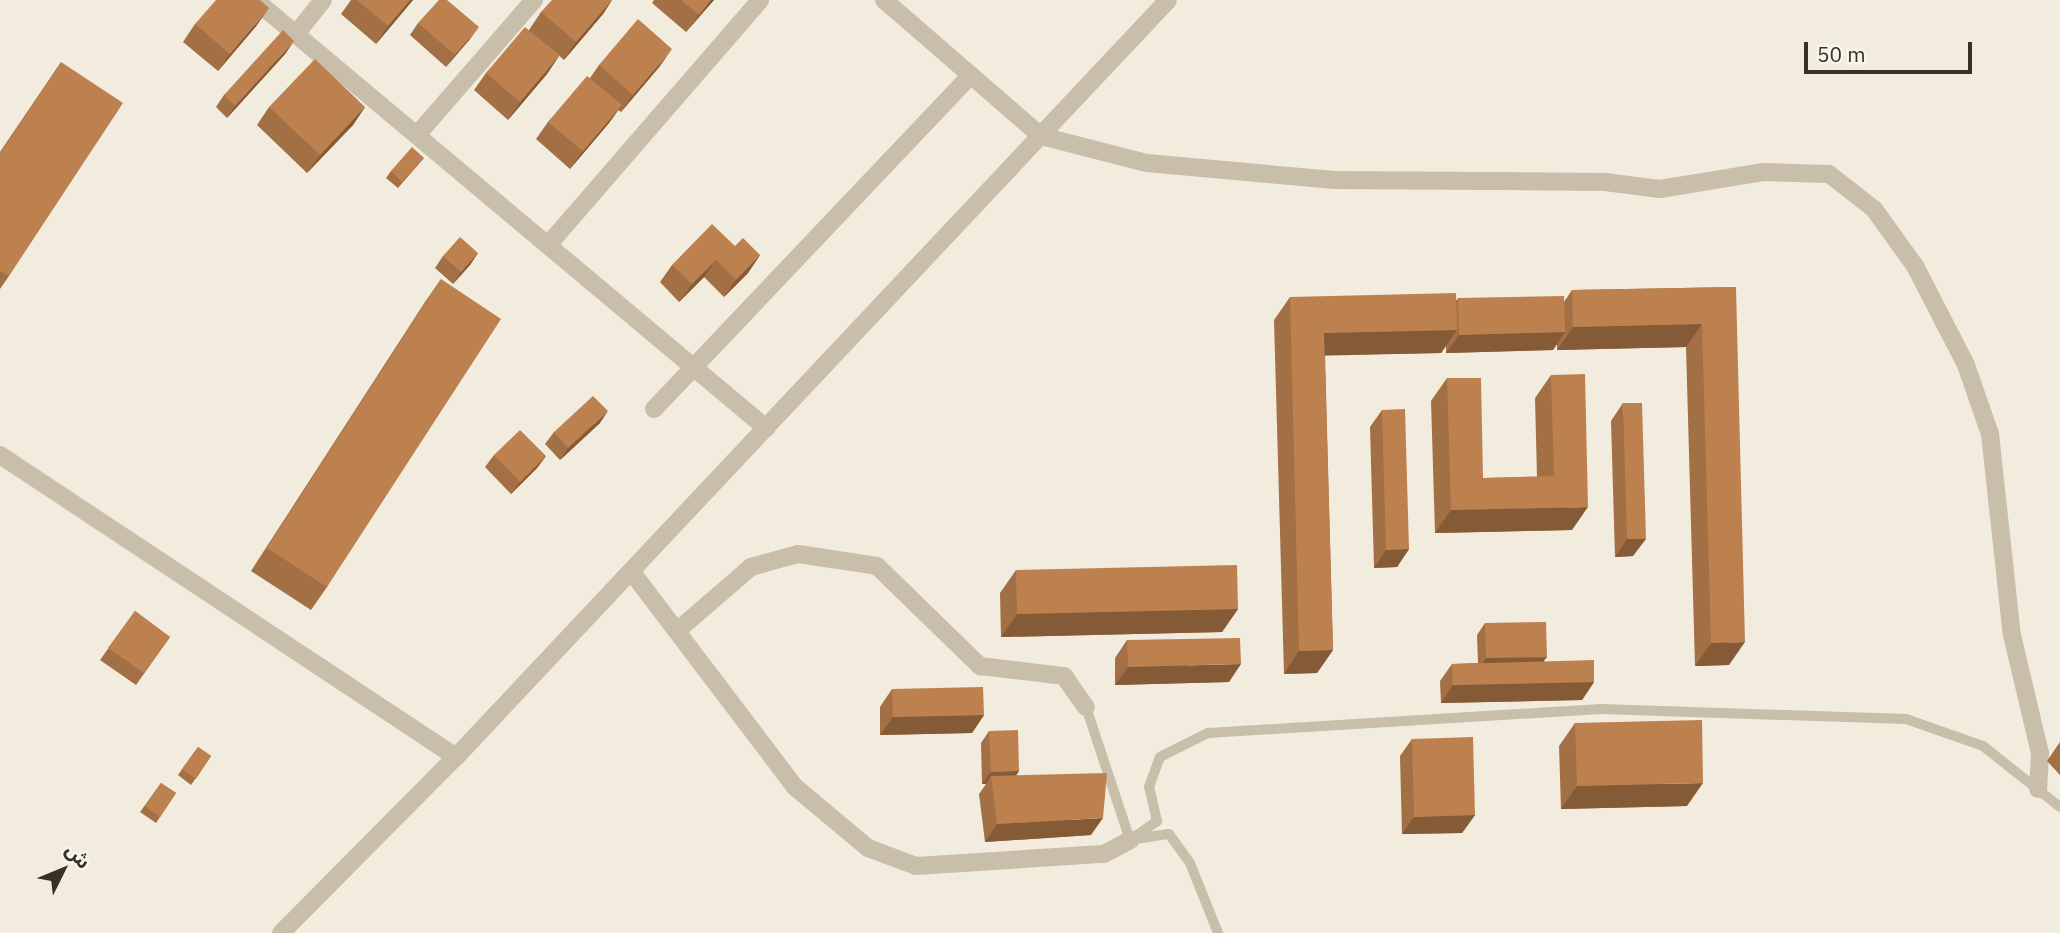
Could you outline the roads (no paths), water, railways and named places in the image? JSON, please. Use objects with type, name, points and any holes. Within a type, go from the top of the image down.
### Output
[{"type":"street","points":[[255,0],[765,429]]},
{"type":"street","points":[[296,34],[323,0]]},
{"type":"street","points":[[417,135],[534,0]]},
{"type":"street","points":[[548,245],[760,0]]},
{"type":"street","points":[[884,0],[1041,136],[1147,163],[1334,180],[1605,182],[1660,189],[1763,172],[1829,174],[1874,209],[1915,266],[1966,365],[1990,435],[2012,635],[2040,753],[2038,789]]},
{"type":"street","points":[[281,933],[456,757],[1168,0]]},
{"type":"street","points":[[654,409],[971,75]]},
{"type":"street","points":[[0,456],[456,757]]},
{"type":"street","points":[[678,630],[751,568],[798,554],[877,566],[980,666],[1064,676],[1086,708]]},
{"type":"street","points":[[631,571],[794,787],[868,848],[916,866],[1104,854],[1130,840]]},
{"type":"lane","points":[[1086,708],[1130,840]]},
{"type":"lane","points":[[1130,840],[1157,821],[1149,787],[1160,757],[1208,733],[1289,724],[1601,709],[1906,719],[1983,746],[2060,807]]},
{"type":"lane","points":[[1130,840],[1169,834],[1190,863],[1218,933]]}]
